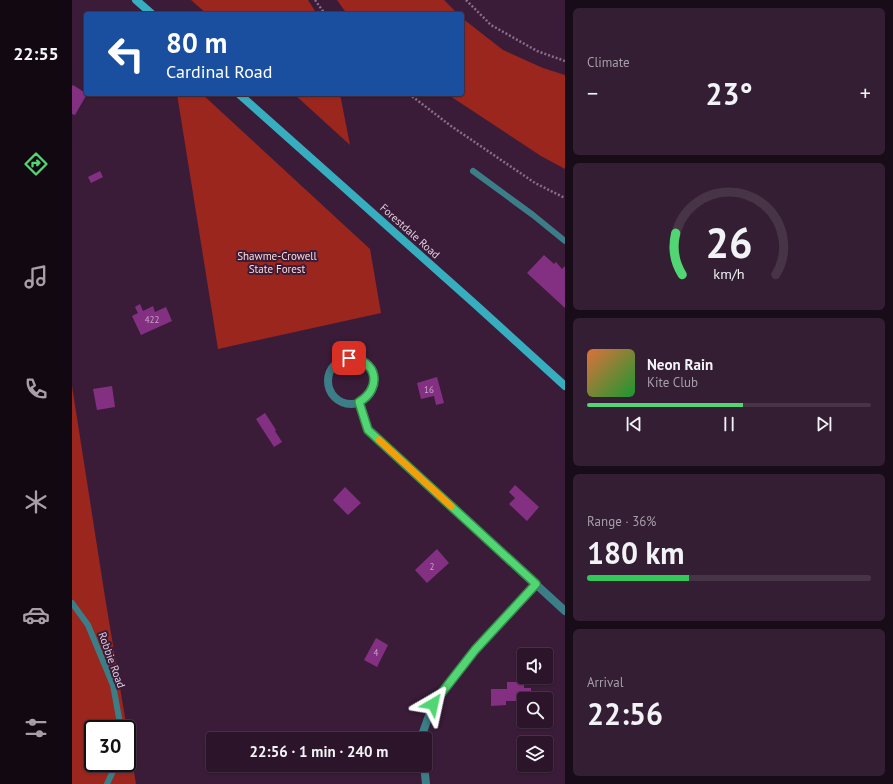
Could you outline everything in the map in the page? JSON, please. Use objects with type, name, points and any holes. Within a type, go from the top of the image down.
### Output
[{"type":"main road","points":[[136,0],[150,12]]},
{"type":"main road","name":"Forestdale Road","points":[[241,96],[565,386]]},
{"type":"street","points":[[356,358],[369,366],[372,372],[374,379],[370,393],[365,399],[359,402],[351,404],[344,402],[332,393],[329,386],[328,378],[331,370],[335,364],[342,360],[356,358]]},
{"type":"street","points":[[359,402],[368,430],[565,611]]},
{"type":"street","points":[[424,732],[433,704],[475,650],[536,584]]},
{"type":"street","points":[[425,772],[426,784]]},
{"type":"lane","points":[[473,171],[534,215],[565,241]]},
{"type":"lane","name":"Robbie Road","points":[[72,603],[88,625],[113,685],[119,720]]},
{"type":"lane","points":[[107,784],[113,772]]},
{"type":"path","points":[[315,0],[324,12]]},
{"type":"path","points":[[466,0],[491,26],[537,51],[565,61]]},
{"type":"path","points":[[412,96],[451,126],[535,183],[565,198]]},
{"type":"green space","points":[[191,0],[308,0],[316,12],[205,12]]},
{"type":"green space","points":[[337,0],[444,0],[456,12],[346,12]]},
{"type":"green space","points":[[464,20],[503,50],[543,68],[565,75],[565,169],[541,156],[450,96],[464,96]]},
{"type":"green space","name":"Shawme-Crowell State Forest","points":[[177,96],[204,96],[370,249],[381,313],[218,349]]},
{"type":"green space","points":[[296,96],[340,96],[350,145]]},
{"type":"green space","points":[[72,386],[126,720],[84,720],[84,772],[134,772],[136,784],[72,784]]},
{"type":"building","points":[[73,85],[84,92],[84,96],[86,96],[75,115],[72,114]]},
{"type":"building","points":[[100,171],[103,177],[91,183],[88,177]]},
{"type":"building","points":[[544,255],[554,264],[556,262],[562,269],[565,266],[565,308],[527,273]]},
{"type":"building","points":[[140,304],[143,311],[153,306],[155,312],[166,307],[172,321],[141,335],[132,316],[138,313],[135,307]]},
{"type":"building","points":[[437,377],[444,403],[436,405],[434,396],[421,399],[417,383]]},
{"type":"building","points":[[112,386],[115,407],[97,410],[93,389]]},
{"type":"building","points":[[265,413],[282,442],[274,447],[256,419]]},
{"type":"building","points":[[515,485],[539,507],[527,521],[509,504],[515,498],[509,492]]},
{"type":"building","points":[[345,487],[361,503],[348,515],[333,500]]},
{"type":"building","points":[[437,549],[449,563],[427,583],[415,570]]},
{"type":"building","points":[[376,638],[388,645],[377,667],[364,660]]},
{"type":"building","points":[[507,682],[517,682],[517,684],[524,684],[524,688],[531,688],[531,692],[517,692],[517,701],[506,701],[506,705],[491,706],[491,689],[507,689]]},
{"type":"slow traffic","points":[[379,440],[451,506]]},
{"type":"route","points":[[349,358],[356,358],[369,366],[374,379],[370,393],[365,399],[359,402],[368,430],[536,584],[475,650],[433,704]]}]
